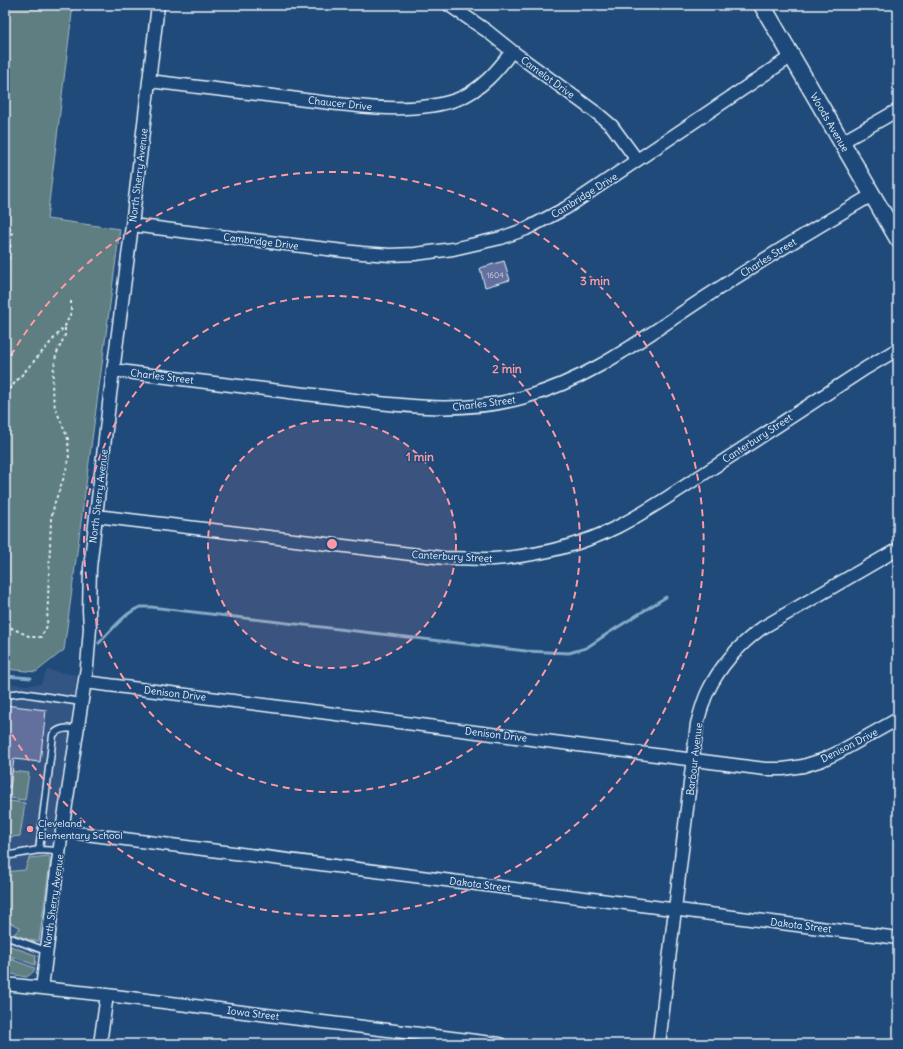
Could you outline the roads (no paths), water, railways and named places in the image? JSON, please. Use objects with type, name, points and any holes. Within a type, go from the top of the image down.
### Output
[{"type":"street","name":"North Sherry Avenue","points":[[42,988],[59,851],[85,682],[90,633],[90,568],[158,5]]},
{"type":"street","name":"Camelot Drive","points":[[449,5],[487,31],[598,114],[612,126],[637,160]]},
{"type":"street","name":"Woods Avenue","points":[[762,5],[898,239]]},
{"type":"street","name":"Chaucer Drive","points":[[149,81],[360,106],[403,108],[444,103],[460,98],[480,86],[502,65],[512,51]]},
{"type":"street","name":"Cambridge Drive","points":[[132,225],[362,253],[390,255],[453,249],[501,238],[526,229],[566,208],[792,56]]},
{"type":"street","points":[[842,142],[898,110]]},
{"type":"street","name":"Charles Street","points":[[113,370],[429,407],[463,407],[512,401],[552,388],[605,363],[733,279],[872,195]]},
{"type":"street","name":"Canterbury Street","points":[[96,516],[444,558],[493,558],[521,556],[544,552],[572,545],[596,536],[640,514],[866,368],[898,349]]},
{"type":"street","name":"Barbour Avenue","points":[[659,1044],[697,724],[708,691],[725,664],[739,647],[762,628],[898,549]]},
{"type":"street","name":"Denison Drive","points":[[85,682],[765,769],[782,769],[803,766],[822,760],[898,719]]},
{"type":"street","name":"Dakota Street","points":[[62,832],[898,938]]},
{"type":"street","name":"Iowa Street","points":[[5,984],[107,995],[500,1044]]},
{"type":"street","points":[[100,1044],[107,995]]},
{"type":"lane","points":[[5,695],[22,693],[82,702]]},
{"type":"lane","points":[[39,850],[53,735],[57,730],[62,728],[78,729]]},
{"type":"lane","points":[[5,856],[39,850],[59,851]]},
{"type":"lane","points":[[5,936],[46,951]]},
{"type":"waterway","points":[[99,643],[118,622],[135,609],[141,607],[151,607],[526,651],[569,653],[586,648],[666,597]]},
{"type":"waterway","points":[[5,676],[31,678]]},
{"type":"place","name":"Cleveland Elementary School","points":[[30,829]]}]
